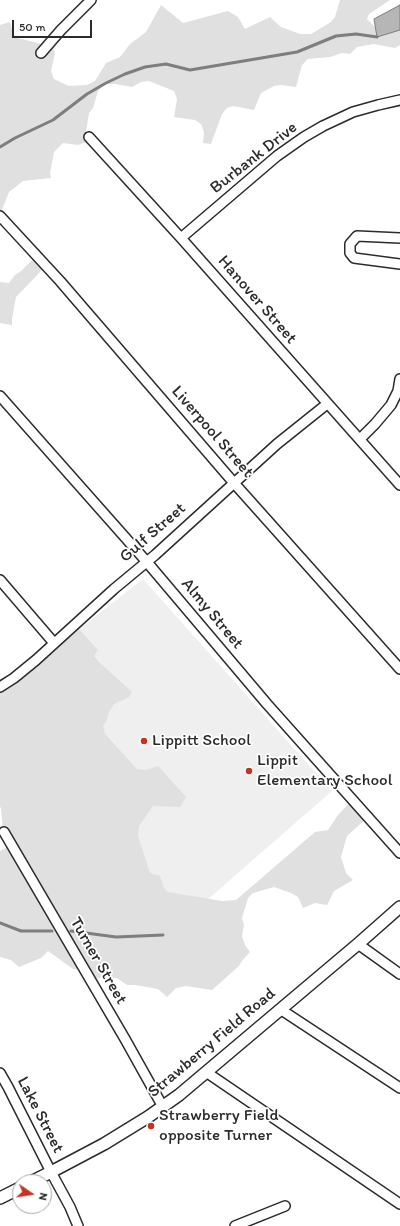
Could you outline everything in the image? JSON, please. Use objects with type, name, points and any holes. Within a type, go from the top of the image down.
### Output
[{"type":"street","points":[[41,53],[90,0]]},
{"type":"street","name":"Burbank Drive","points":[[181,238],[281,152],[304,137],[353,112],[378,104],[400,100]]},
{"type":"street","name":"Hanover Street","points":[[88,137],[181,238],[400,485]]},
{"type":"street","name":"Liverpool Street","points":[[0,216],[60,281],[234,483],[400,669]]},
{"type":"street","points":[[400,238],[357,236],[350,244],[350,253],[354,258],[400,264]]},
{"type":"street","points":[[360,439],[376,424],[392,405],[398,391],[400,379]]},
{"type":"street","name":"Almy Street","points":[[0,396],[146,561],[267,704],[400,853]]},
{"type":"street","name":"Gulf Street","points":[[0,688],[20,673],[277,444],[327,404]]},
{"type":"street","points":[[0,580],[54,643]]},
{"type":"street","name":"Turner Street","points":[[4,832],[163,1106]]},
{"type":"street","name":"Strawberry Field Road","points":[[47,1174],[132,1128],[163,1106],[206,1072],[400,907]]},
{"type":"street","points":[[358,944],[400,974]]},
{"type":"street","points":[[280,1009],[400,1088]]},
{"type":"street","points":[[206,1072],[400,1204]]},
{"type":"street","name":"Lake Street","points":[[0,1073],[70,1207],[78,1226]]},
{"type":"street","points":[[0,1198],[12,1192]]},
{"type":"street","points":[[235,1226],[285,1206]]},
{"type":"shaded area","points":[[340,0],[390,0],[369,14],[367,19],[376,28],[389,31],[400,30],[400,45],[395,48],[374,44],[357,47],[350,54],[342,53],[330,57],[308,59],[302,65],[296,87],[281,85],[274,86],[261,93],[254,110],[233,106],[227,108],[222,114],[211,144],[203,143],[204,132],[201,124],[195,120],[174,117],[177,99],[174,91],[149,81],[141,82],[132,87],[104,84],[98,91],[93,108],[89,113],[86,132],[90,141],[78,145],[63,143],[54,152],[50,173],[51,178],[23,181],[9,192],[0,215],[0,25],[10,22],[13,34],[18,38],[42,44],[51,43],[55,53],[51,71],[54,79],[69,86],[87,85],[95,81],[106,63],[120,57],[130,44],[146,32],[161,5],[183,23],[228,11],[238,17],[245,29],[270,17],[281,27],[300,34],[311,34],[331,22],[335,17]]},
{"type":"shaded area","points":[[400,5],[400,30],[377,37],[374,19]]},
{"type":"shaded area","points":[[36,256],[45,267],[16,297],[12,325],[0,323],[0,282],[9,283],[15,275]]},
{"type":"shaded area","name":"Lippitt School","points":[[143,579],[332,791],[191,914],[58,903],[0,691]]},
{"type":"shaded area","points":[[76,626],[98,650],[94,656],[99,662],[132,692],[129,697],[114,704],[109,712],[106,722],[103,725],[105,734],[137,769],[146,770],[158,766],[186,797],[180,807],[153,806],[139,826],[138,836],[150,873],[160,876],[164,888],[168,892],[222,901],[236,900],[315,832],[328,830],[338,815],[352,800],[368,817],[347,836],[341,857],[346,873],[353,880],[334,891],[327,905],[315,903],[303,908],[298,897],[274,887],[253,893],[248,898],[242,918],[244,925],[242,936],[245,945],[250,952],[239,966],[212,990],[186,986],[176,988],[167,997],[158,989],[127,985],[117,978],[103,977],[92,980],[85,970],[73,969],[48,951],[41,958],[19,967],[11,960],[0,957],[0,851],[11,845],[3,831],[0,807],[0,688]]},
{"type":"waterway","points":[[0,147],[15,138],[53,120],[87,94],[106,83],[145,67],[166,64],[190,70],[297,52],[336,36],[356,34],[377,37]]},
{"type":"waterway","points":[[0,923],[21,931],[52,931]]},
{"type":"waterway","points":[[71,931],[116,937],[163,935]]},
{"type":"place","name":"Lippitt School","points":[[144,741]]},
{"type":"place","name":"Lippit Elementary School","points":[[249,771]]},
{"type":"place","name":"Strawberry Field opposite Turner","points":[[151,1126]]}]
